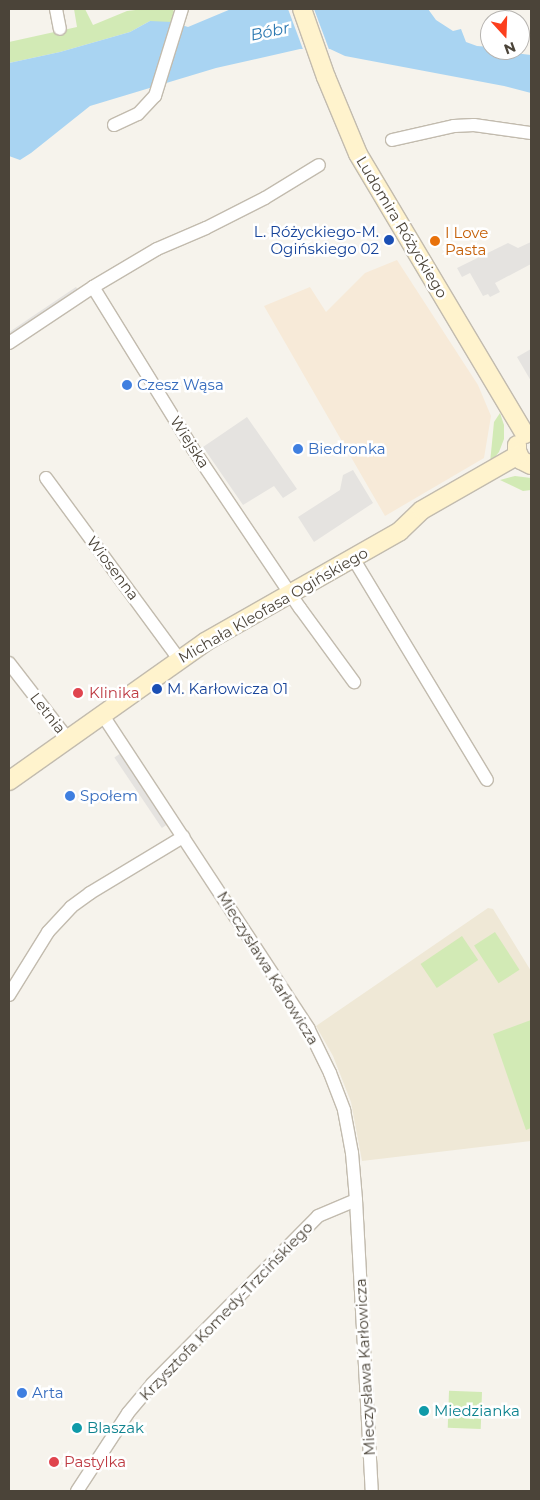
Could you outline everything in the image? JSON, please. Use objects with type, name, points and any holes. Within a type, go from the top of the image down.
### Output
[{"type":"street","points":[[56,9],[60,29]]},
{"type":"street","name":"Ludomira Różyckiego","points":[[302,9],[326,77],[351,139],[376,186],[528,433]]},
{"type":"street","points":[[114,125],[138,114],[155,96],[181,13]]},
{"type":"street","points":[[392,140],[447,128],[467,126],[493,127],[531,133]]},
{"type":"street","points":[[9,343],[93,287],[157,248],[237,212],[319,165]]},
{"type":"street","name":"Wiejska","points":[[93,287],[193,449],[291,594],[354,682]]},
{"type":"street","points":[[525,460],[518,443],[528,433]]},
{"type":"street","name":"Michała Kleofasa Ogińskiego","points":[[9,781],[179,659],[218,634],[400,531],[422,510],[525,460]]},
{"type":"street","name":"Wiosenna","points":[[46,478],[179,659]]},
{"type":"street","points":[[353,558],[487,780]]},
{"type":"street","name":"Letnia","points":[[9,663],[68,738]]},
{"type":"street","name":"Mieczysława Karłowicza","points":[[102,714],[295,1008],[319,1050],[344,1110],[352,1153],[356,1200],[372,1491]]},
{"type":"street","points":[[9,995],[48,932],[71,907],[90,892],[183,837]]},
{"type":"street","name":"Krzysztofa Komedy-Trzcińskiego","points":[[77,1491],[128,1413],[152,1384],[318,1216],[356,1200]]},
{"type":"shaded area","points":[[531,242],[531,264],[495,283],[500,292],[490,297],[488,294],[483,296],[470,273],[462,277],[457,268],[508,243],[518,248]]},
{"type":"shaded area","points":[[397,260],[478,385],[491,416],[484,458],[385,516],[264,306],[310,287],[326,312],[365,273]]},
{"type":"shaded area","points":[[76,287],[80,293],[14,338],[10,332]]},
{"type":"shaded area","points":[[531,349],[531,381],[517,357]]},
{"type":"shaded area","points":[[247,417],[297,489],[283,498],[274,486],[243,505],[203,447]]},
{"type":"shaded area","points":[[353,470],[373,503],[314,542],[298,517],[340,490],[343,475]]},
{"type":"shaded area","points":[[121,753],[169,823],[162,828],[114,757]]},
{"type":"shaded area","points":[[488,908],[493,909],[531,971],[531,1141],[362,1161],[351,1102],[333,1056],[316,1026]]},
{"type":"green space","points":[[74,9],[85,9],[93,25],[127,11],[144,9],[173,9],[175,16],[170,33],[150,21],[130,32],[60,52],[9,63],[9,42],[77,27]]},
{"type":"green space","points":[[500,413],[504,425],[504,439],[499,452],[490,463],[494,422]]},
{"type":"green space","points":[[515,476],[531,478],[531,490],[523,491],[500,480]]},
{"type":"green space","points":[[495,932],[520,970],[499,983],[474,946]]},
{"type":"green space","points":[[462,936],[478,960],[437,988],[421,964]]},
{"type":"green space","points":[[531,1020],[531,1128],[526,1130],[493,1034]]},
{"type":"green space","points":[[449,1391],[482,1392],[481,1429],[448,1428]]},
{"type":"water","name":"Bóbr","points":[[231,9],[428,9],[436,20],[453,31],[461,29],[466,42],[480,46],[480,60],[530,60],[531,55],[531,93],[504,86],[345,56],[330,49],[300,49],[216,68],[90,106],[20,160],[9,156],[9,63],[60,52],[130,32],[150,21],[172,22],[188,27]]},
{"type":"pier","points":[[288,9],[314,9],[330,52],[304,52]]},
{"type":"place","name":"L. Różyckiego-M. Ogińskiego 02","points":[[389,240]]},
{"type":"place","name":"I Love Pasta","points":[[435,241]]},
{"type":"place","name":"Czesz Wąsa","points":[[127,385]]},
{"type":"place","name":"Biedronka","points":[[298,449]]},
{"type":"place","name":"M. Karłowicza 01","points":[[157,689]]},
{"type":"place","name":"Klinika","points":[[78,693]]},
{"type":"place","name":"Społem","points":[[70,796]]},
{"type":"place","name":"Arta","points":[[22,1393]]},
{"type":"place","name":"Miedzianka","points":[[424,1411]]},
{"type":"place","name":"Blaszak","points":[[77,1428]]},
{"type":"place","name":"Pastylka","points":[[54,1462]]}]
